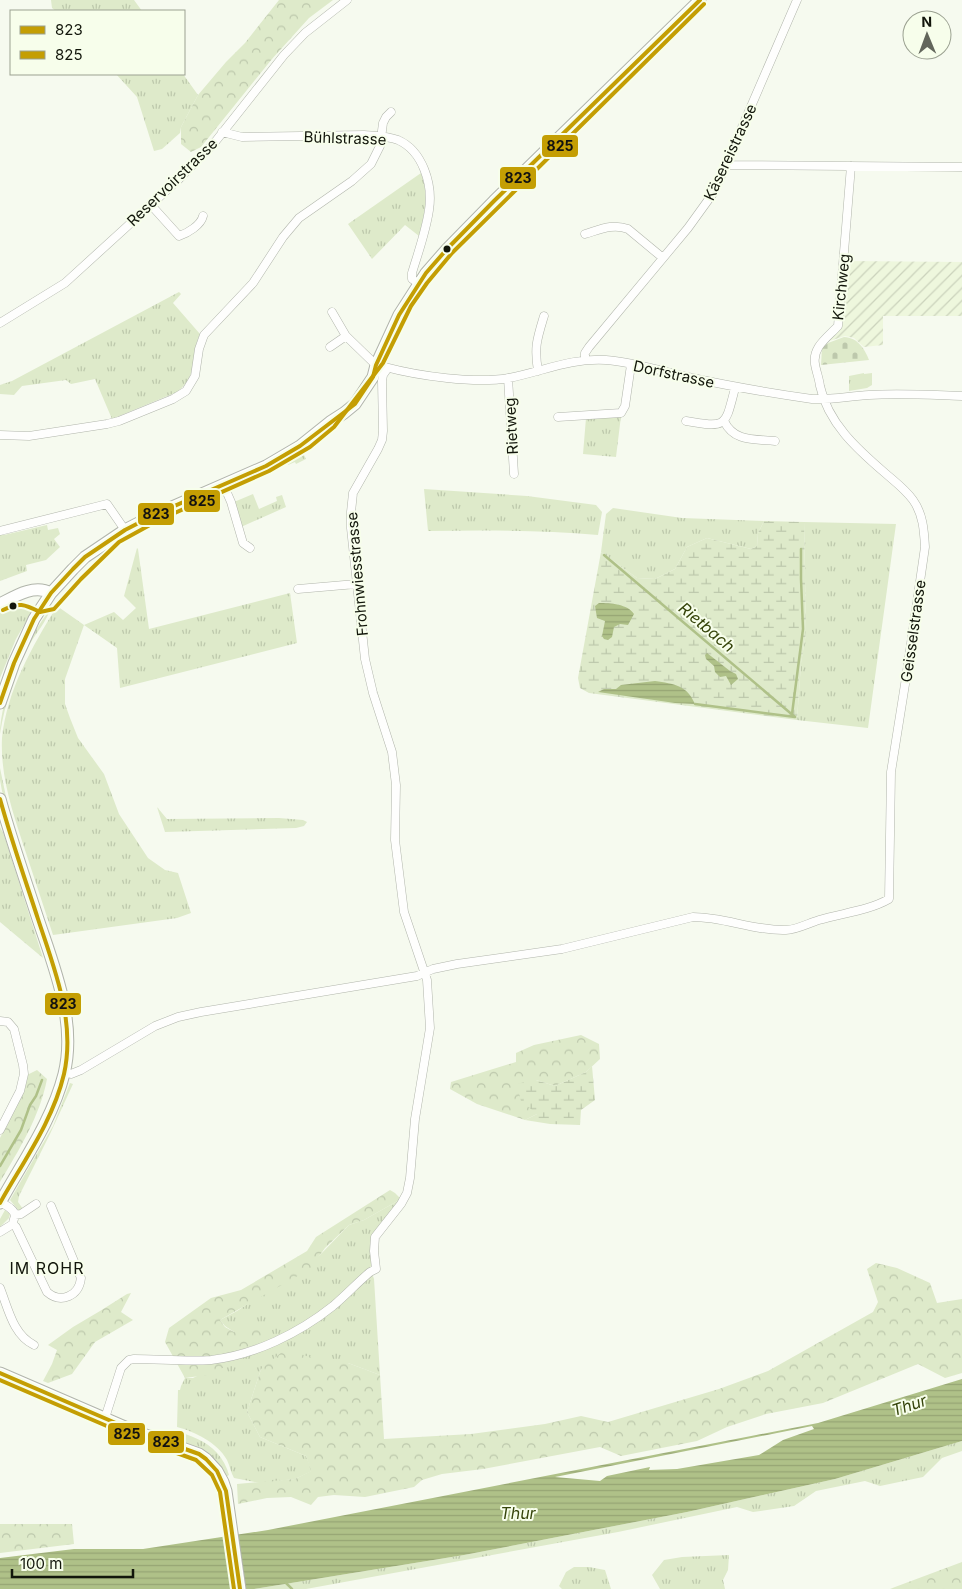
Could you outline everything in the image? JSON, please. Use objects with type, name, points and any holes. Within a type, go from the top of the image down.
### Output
[{"type":"main road","points":[[0,703],[5,685],[34,619],[86,557],[125,530],[156,514],[224,486],[282,458],[355,404],[373,377],[376,365],[399,315],[418,283],[456,239],[700,0]]},
{"type":"main road","points":[[5,601],[31,590],[44,590],[49,601]]},
{"type":"main road","points":[[5,601],[16,598],[28,598],[49,601]]},
{"type":"main road","points":[[0,799],[53,964],[61,995],[68,1038],[64,1072],[54,1105],[0,1202]]},
{"type":"main road","points":[[0,1373],[132,1430],[199,1454],[212,1464],[221,1477],[226,1491],[240,1589]]},
{"type":"street","name":"Reservoirstrasse","points":[[0,323],[65,282],[178,180],[215,142],[284,55],[305,33],[348,0]]},
{"type":"street","name":"Käsereistrasse","points":[[585,360],[585,353],[588,347],[688,228],[714,192],[797,0]]},
{"type":"street","points":[[0,435],[29,436],[107,424],[173,399],[186,391],[195,376],[199,349],[204,335],[253,283],[282,237],[299,218],[352,181],[371,164],[380,146],[383,123],[391,112]]},
{"type":"street","name":"Bühlstrasse","points":[[222,132],[242,137],[381,136],[398,140],[411,149],[422,166],[429,186],[430,210],[412,276],[412,279],[418,283]]},
{"type":"street","points":[[726,165],[962,167]]},
{"type":"street","name":"Kirchweg","points":[[823,399],[814,362],[820,344],[838,326],[851,166]]},
{"type":"street","points":[[151,205],[180,236],[186,234],[204,216]]},
{"type":"street","points":[[585,234],[612,226],[623,227],[663,258]]},
{"type":"street","points":[[332,312],[346,336],[376,365],[379,373],[383,375],[388,368]]},
{"type":"street","points":[[538,371],[537,336],[544,316]]},
{"type":"street","points":[[330,346],[346,336]]},
{"type":"street","name":"Dorfstrasse","points":[[376,365],[458,379],[508,378],[565,363],[585,360],[608,360],[735,388],[823,399],[898,394],[962,396]]},
{"type":"street","points":[[558,417],[621,413],[624,406],[631,365]]},
{"type":"street","name":"Frohnwiesstrasse","points":[[105,1418],[121,1368],[129,1360],[210,1360],[225,1358],[265,1345],[310,1323],[376,1269],[374,1251],[376,1237],[407,1193],[415,1119],[430,1028],[428,989],[404,912],[395,840],[396,785],[392,752],[372,690],[365,659],[351,528],[351,499],[353,493],[382,440],[383,375]]},
{"type":"street","name":"Rietweg","points":[[508,378],[514,474]]},
{"type":"street","points":[[686,421],[711,425],[724,421],[728,416],[735,388]]},
{"type":"street","name":"Geisselstrasse","points":[[424,972],[457,964],[562,949],[693,917],[708,917],[787,931],[820,920],[873,907],[889,899],[891,772],[923,556],[924,529],[920,513],[913,500],[854,446],[842,432],[823,399]]},
{"type":"street","points":[[724,421],[731,433],[737,437],[775,441]]},
{"type":"street","points":[[224,486],[242,544],[250,548]]},
{"type":"street","points":[[0,531],[107,504],[125,530]]},
{"type":"street","points":[[298,589],[356,584]]},
{"type":"street","points":[[64,1072],[74,1074],[148,1029],[178,1017],[417,976],[424,972]]},
{"type":"street","points":[[0,1021],[8,1022],[13,1027],[24,1070],[21,1088],[0,1130]]},
{"type":"street","points":[[0,1202],[10,1208],[15,1215],[13,1224],[0,1232]]},
{"type":"street","points":[[15,1215],[24,1213],[36,1204]]},
{"type":"street","points":[[13,1224],[16,1226],[47,1292],[56,1298],[68,1297],[78,1290],[81,1278],[51,1206]]},
{"type":"street","points":[[0,1288],[17,1329],[22,1336],[34,1345]]},
{"type":"shaded area","points":[[846,261],[962,262],[962,316],[883,316],[883,345],[864,347],[854,338],[845,336],[826,342],[833,337]]},
{"type":"green space","points":[[51,0],[134,0],[141,10],[55,10],[52,8]]},
{"type":"green space","points":[[279,0],[333,0],[309,18],[272,59],[201,147],[191,152],[181,144],[181,127],[198,95],[245,43]]},
{"type":"green space","points":[[117,75],[184,75],[198,95],[181,127],[180,133],[162,149],[154,151],[137,97]]},
{"type":"green space","points":[[421,173],[425,189],[425,204],[419,236],[405,225],[372,259],[348,224]]},
{"type":"green space","points":[[179,292],[181,294],[173,303],[200,334],[189,379],[177,392],[112,419],[95,379],[71,384],[66,380],[22,386],[14,395],[0,394],[0,385],[12,381]]},
{"type":"green space","points":[[844,337],[853,339],[860,344],[869,360],[821,365],[822,348],[828,343]]},
{"type":"green space","points":[[872,373],[872,385],[867,388],[849,391],[849,376]]},
{"type":"green space","points":[[621,416],[616,457],[583,454],[586,418]]},
{"type":"green space","points":[[313,442],[312,445],[302,451],[306,459],[296,464],[295,462],[288,465],[287,459]]},
{"type":"green space","points":[[424,489],[527,496],[596,505],[602,512],[598,535],[513,531],[428,531]]},
{"type":"green space","points":[[253,494],[259,509],[277,501],[276,497],[282,495],[286,507],[241,527],[234,502]]},
{"type":"green space","points":[[613,508],[682,518],[764,521],[758,533],[757,546],[751,549],[707,538],[687,547],[675,569],[655,579],[637,578],[601,552],[606,514]]},
{"type":"green space","points":[[764,521],[804,522],[806,633],[801,663],[797,720],[589,693],[580,688],[578,678],[601,552],[637,578],[655,579],[675,569],[687,547],[707,538],[751,549],[757,546],[758,533]]},
{"type":"green space","points":[[804,522],[896,524],[868,728],[797,720],[801,663],[806,633]]},
{"type":"green space","points":[[47,525],[48,530],[58,528],[60,534],[54,539],[60,547],[46,560],[26,565],[27,571],[0,581],[0,534],[4,535]]},
{"type":"green space","points":[[137,548],[149,629],[290,593],[297,643],[120,688],[117,648],[84,625],[114,612],[123,620],[136,608],[124,596]]},
{"type":"green space","points":[[21,602],[28,604],[32,611],[16,639],[0,678],[0,610],[5,607],[7,609]]},
{"type":"green space","points":[[57,606],[84,625],[65,679],[65,704],[70,718],[78,738],[104,774],[119,814],[148,858],[165,870],[178,873],[191,913],[177,918],[53,935],[9,797],[3,768],[2,738],[9,703],[22,669]]},
{"type":"green space","points":[[50,610],[30,644],[15,676],[0,734],[1,719],[16,669],[32,636]]},
{"type":"green space","points":[[0,768],[9,811],[66,987],[74,1030],[71,1067],[72,1047],[2,791]]},
{"type":"green space","points":[[157,807],[167,819],[279,818],[307,822],[304,826],[296,828],[165,832]]},
{"type":"green space","points":[[0,827],[4,835],[43,958],[0,922]]},
{"type":"green space","points":[[581,1035],[599,1044],[600,1059],[586,1072],[555,1086],[536,1080],[537,1114],[525,1120],[477,1104],[450,1089],[451,1082],[516,1062],[516,1053],[534,1045]]},
{"type":"green space","points":[[592,1066],[595,1100],[581,1110],[580,1125],[550,1124],[525,1120],[537,1114],[521,1101],[516,1084],[536,1080],[555,1086],[586,1072]]},
{"type":"green space","points":[[37,1070],[47,1079],[44,1093],[28,1132],[0,1182],[0,1138],[23,1092],[27,1075]]},
{"type":"green space","points":[[70,1083],[73,1084],[50,1134],[19,1196],[18,1202],[23,1209],[20,1212],[10,1200],[53,1126]]},
{"type":"green space","points":[[390,1190],[401,1199],[364,1220],[349,1225],[325,1248],[310,1269],[220,1320],[225,1327],[234,1332],[252,1324],[277,1338],[237,1351],[227,1366],[207,1375],[185,1378],[165,1342],[169,1328],[211,1298],[241,1290],[307,1251],[316,1237]]},
{"type":"green space","points":[[401,1199],[378,1229],[373,1262],[370,1268],[326,1308],[277,1338],[234,1332],[220,1320],[237,1311],[318,1257],[349,1225],[364,1220]]},
{"type":"green space","points":[[5,1210],[10,1214],[9,1218],[0,1227],[0,1219]]},
{"type":"green space","points":[[876,1263],[897,1268],[930,1283],[937,1303],[962,1299],[962,1373],[945,1378],[918,1364],[823,1403],[766,1414],[727,1427],[697,1441],[621,1456],[600,1447],[483,1469],[442,1474],[422,1480],[414,1487],[365,1497],[334,1495],[318,1497],[311,1505],[291,1497],[267,1498],[238,1504],[237,1484],[295,1479],[311,1471],[306,1456],[260,1437],[247,1412],[261,1369],[282,1352],[348,1363],[380,1375],[384,1439],[471,1434],[545,1424],[581,1416],[608,1422],[719,1389],[768,1371],[873,1312],[878,1302],[867,1269]]},
{"type":"green space","points":[[370,1276],[373,1276],[374,1279],[380,1375],[348,1363],[261,1369],[247,1412],[260,1437],[306,1456],[312,1471],[295,1479],[260,1483],[234,1478],[227,1460],[218,1448],[198,1435],[177,1427],[178,1390],[180,1390],[185,1378],[193,1378],[232,1358],[288,1337]]},
{"type":"green space","points":[[131,1293],[121,1312],[133,1320],[95,1342],[72,1374],[48,1383],[43,1381],[57,1350],[48,1345],[73,1327]]},
{"type":"green space","points":[[149,1429],[174,1431],[198,1439],[217,1453],[229,1475],[226,1477],[203,1451],[149,1431]]},
{"type":"green space","points":[[962,1441],[962,1451],[942,1458],[923,1477],[880,1486],[865,1481],[816,1491],[794,1506],[753,1512],[737,1507],[618,1532],[306,1589],[254,1589],[464,1555],[687,1512],[835,1479]]},
{"type":"green space","points":[[0,1524],[72,1524],[74,1544],[0,1553]]},
{"type":"green space","points":[[729,1555],[728,1570],[723,1580],[725,1589],[660,1589],[652,1575],[664,1560],[682,1557]]},
{"type":"green space","points":[[962,1562],[962,1589],[890,1589],[895,1587]]},
{"type":"green space","points":[[574,1567],[605,1570],[611,1589],[562,1589],[559,1586],[566,1572]]},
{"type":"water","points":[[599,603],[623,606],[634,614],[628,625],[620,624],[614,627],[612,637],[608,640],[602,636],[605,621],[597,618],[595,606]]},
{"type":"water","points":[[707,653],[736,674],[738,679],[731,685],[726,676],[720,677],[715,672],[714,666],[706,659],[705,655]]},
{"type":"water","points":[[655,681],[679,686],[688,693],[695,704],[598,692],[604,689],[616,689],[621,685]]},
{"type":"water","name":"Thur","points":[[962,1379],[962,1441],[835,1479],[687,1512],[464,1555],[254,1589],[0,1589],[0,1558],[74,1549],[143,1549],[268,1530],[818,1423]],"holes":[[[812,1426],[814,1429],[783,1440],[759,1455],[677,1469],[649,1470],[650,1467],[607,1476],[600,1481],[555,1477]]]},
{"type":"waterway","points":[[792,714],[803,629],[801,549]]},
{"type":"waterway","name":"Rietbach","points":[[604,555],[795,717]]},
{"type":"waterway","points":[[695,704],[795,717]]},
{"type":"waterway","points":[[0,1166],[21,1130],[42,1080]]},
{"type":"waterway","points":[[286,1583],[292,1589]]},
{"type":"transit line","name":"823","points":[[0,703],[14,663],[34,619],[51,593],[73,569],[85,557],[125,530],[156,514],[266,466],[300,446],[355,404],[373,377],[376,365],[399,315],[426,273],[494,201],[700,0]]},
{"type":"transit line","name":"825","points":[[3,610],[18,605],[40,612],[54,609],[81,579],[119,542],[159,520],[269,471],[310,447],[334,427],[383,363],[411,306],[452,253],[704,4]]},
{"type":"transit line","name":"823","points":[[0,799],[56,976],[65,1015],[67,1034],[64,1074],[53,1108],[0,1203]]},
{"type":"transit line","name":"823","points":[[0,1373],[132,1430],[199,1454],[206,1459],[217,1471],[226,1491],[240,1589]]},
{"type":"transit line","name":"825","points":[[0,1380],[130,1436],[196,1460],[212,1475],[220,1492],[234,1589]]},
{"type":"district","name":"IM ROHR","points":[[47,1268]]}]
